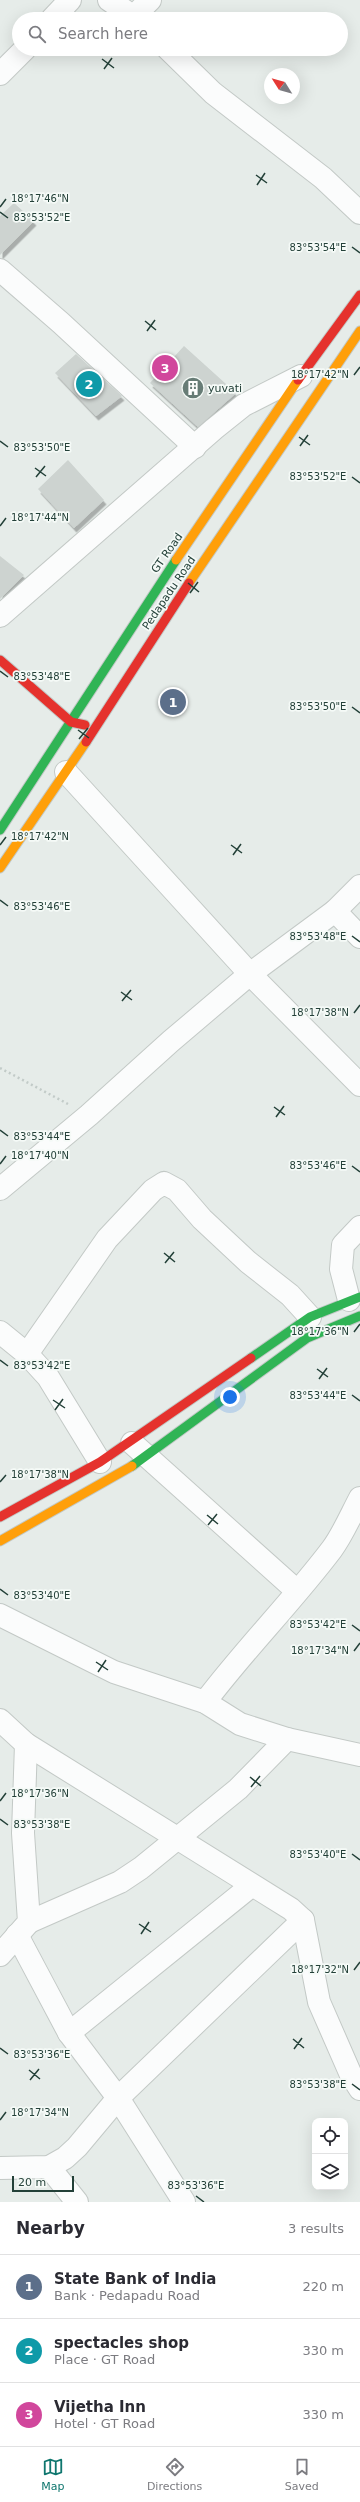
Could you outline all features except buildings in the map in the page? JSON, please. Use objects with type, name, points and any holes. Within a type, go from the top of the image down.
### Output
[{"type":"main road","name":"GT Road","points":[[0,830],[114,654],[242,468],[301,376],[359,299]]},
{"type":"main road","name":"Pedapadu Road","points":[[0,868],[96,728],[181,595],[360,331]]},
{"type":"main road","points":[[0,660],[71,722],[96,728]]},
{"type":"main road","points":[[0,1541],[132,1466],[137,1449],[310,1317],[356,1304]]},
{"type":"main road","points":[[0,1517],[100,1462],[174,1437],[286,1352],[356,1304]]},
{"type":"street","points":[[59,12],[70,0]]},
{"type":"street","points":[[109,0],[127,12]]},
{"type":"street","points":[[139,12],[150,0]]},
{"type":"street","points":[[0,74],[18,56]]},
{"type":"street","points":[[175,56],[213,93],[323,178],[360,213]]},
{"type":"street","points":[[0,270],[61,322],[195,447]]},
{"type":"street","points":[[0,616],[244,405],[301,376]]},
{"type":"street","points":[[66,772],[250,974],[360,1085]]},
{"type":"street","points":[[0,1189],[89,1115],[171,1041],[250,974],[335,911],[360,886]]},
{"type":"street","points":[[335,911],[360,937]]},
{"type":"street","points":[[27,1354],[106,1239],[153,1190],[164,1183],[177,1190],[202,1219],[248,1262],[290,1295],[310,1317]]},
{"type":"street","points":[[356,1304],[341,1269],[343,1245],[360,1227]]},
{"type":"street","points":[[0,1332],[27,1354],[48,1377],[100,1462]]},
{"type":"street","points":[[137,1449],[297,1591]]},
{"type":"street","points":[[205,1702],[230,1669],[279,1616],[297,1591],[333,1548],[360,1498]]},
{"type":"street","points":[[2,1621],[114,1672],[205,1702],[240,1724],[287,1739],[360,1755]]},
{"type":"street","points":[[0,1720],[26,1744],[291,1909],[303,1920],[319,2002],[360,2089]]},
{"type":"street","points":[[0,1955],[23,1928],[120,1882],[141,1868],[238,1789],[287,1739]]},
{"type":"street","points":[[26,1744],[23,1833],[23,1928],[69,2032],[118,2098],[184,2202]]},
{"type":"street","points":[[69,2032],[252,1886]]},
{"type":"street","points":[[0,2168],[49,2167],[65,2158],[77,2147],[118,2098],[303,1920]]},
{"type":"street","points":[[49,2167],[77,2202]]},
{"type":"path","points":[[0,1068],[89,1115]]},
{"type":"traffic: fast","points":[[0,830],[176,560]]},
{"type":"traffic: fast","points":[[251,1358],[310,1317],[360,1297]]},
{"type":"traffic: fast","points":[[132,1466],[307,1338],[360,1316]]},
{"type":"traffic: slow","points":[[189,583],[360,331]]},
{"type":"traffic: slow","points":[[176,560],[298,380]]},
{"type":"traffic: slow","points":[[0,868],[86,742]]},
{"type":"traffic: slow","points":[[0,1541],[132,1466]]},
{"type":"traffic: jam","points":[[298,380],[360,295]]},
{"type":"traffic: jam","points":[[86,742],[189,583]]},
{"type":"traffic: jam","points":[[0,660],[71,722],[85,725]]},
{"type":"traffic: jam","points":[[0,1517],[100,1462],[251,1358]]},
{"type":"place","name":"Vijetha Inn","points":[[165,368]]},
{"type":"place","name":"spectacles shop","points":[[89,384]]},
{"type":"place","name":"yuvati","points":[[193,388]]},
{"type":"place","name":"State Bank of India","points":[[173,702]]}]
